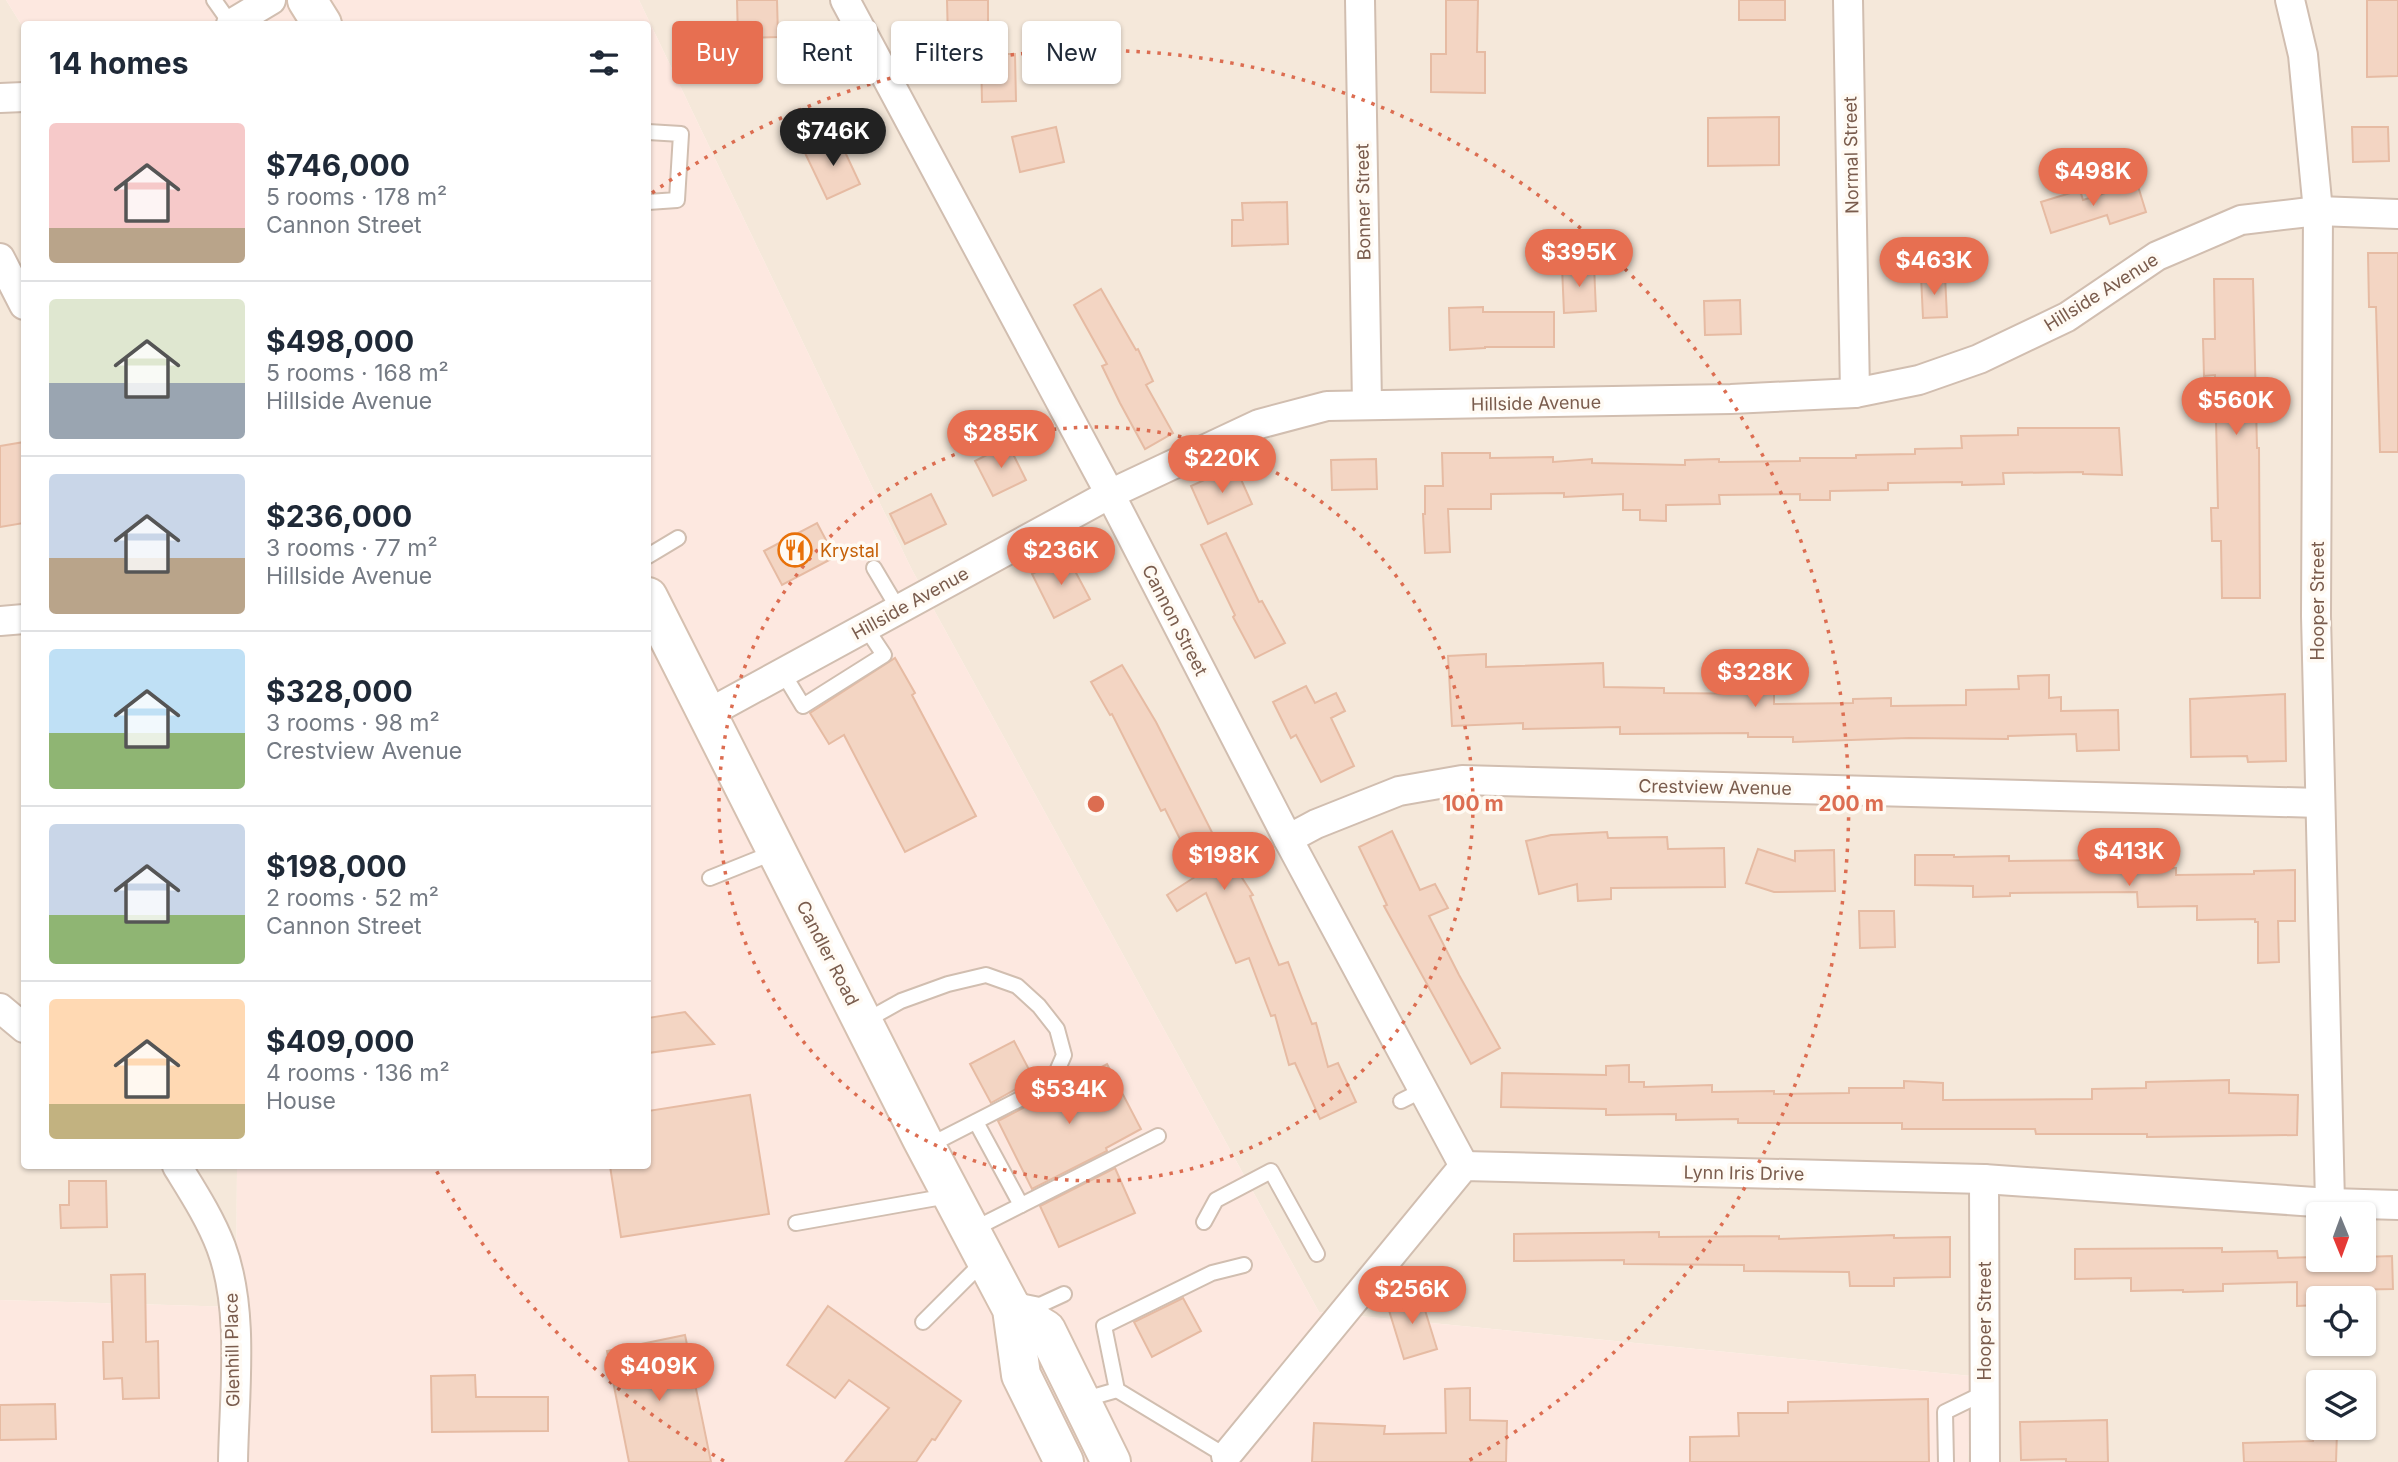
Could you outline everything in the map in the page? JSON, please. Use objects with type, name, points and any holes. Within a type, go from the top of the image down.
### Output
[{"type":"main road","points":[[307,0],[320,21]]},
{"type":"main road","name":"Candler Road","points":[[651,603],[1009,1304],[1021,1375],[1051,1452]]},
{"type":"main road","points":[[1009,1304],[1046,1330],[1111,1462]]},
{"type":"street","points":[[236,21],[271,0]]},
{"type":"street","name":"Cannon Street","points":[[845,0],[1110,494],[1288,839],[1412,1095],[1464,1166]]},
{"type":"street","name":"Bonner Street","points":[[1360,0],[1367,404]]},
{"type":"street","name":"Normal Street","points":[[1848,0],[1855,393]]},
{"type":"street","name":"Hooper Street","points":[[2290,0],[2303,55],[2318,211],[2316,616],[2330,1202]]},
{"type":"street","points":[[0,98],[21,97]]},
{"type":"street","name":"Hillside Avenue","points":[[707,715],[1110,494],[1259,424],[1326,407],[1367,404],[1533,404],[1855,393],[1919,380],[1979,359],[2067,317],[2157,256],[2241,220],[2318,211],[2398,214]]},
{"type":"street","points":[[0,258],[21,299]]},
{"type":"street","points":[[0,621],[21,619]]},
{"type":"street","name":"Crestview Avenue","points":[[1288,839],[1316,824],[1399,791],[1462,780],[2320,803]]},
{"type":"street","points":[[0,1008],[21,1026]]},
{"type":"street","points":[[1226,1456],[1299,1358],[1464,1166]]},
{"type":"street","name":"Lynn Iris Drive","points":[[1464,1166],[1984,1179],[2316,1202]]},
{"type":"street","name":"Glenhill Place","points":[[179,1169],[206,1212],[222,1248],[231,1287],[236,1344],[233,1462]]},
{"type":"street","name":"Hooper Street","points":[[1984,1179],[1985,1462]]},
{"type":"street","name":"Lynn Iris Drive","points":[[2376,1204],[2398,1205]]},
{"type":"lane","points":[[214,0],[229,21]]},
{"type":"lane","points":[[651,132],[681,134],[677,200],[651,202]]},
{"type":"lane","points":[[651,554],[678,538]]},
{"type":"lane","points":[[874,568],[899,610]]},
{"type":"lane","points":[[783,673],[803,706],[884,655],[866,628]]},
{"type":"lane","points":[[710,878],[776,851]]},
{"type":"lane","points":[[863,1022],[901,1001],[948,984],[986,975],[1017,986],[1039,1006],[1057,1028],[1064,1055],[1054,1078],[1018,1100],[927,1147]]},
{"type":"lane","points":[[976,1122],[1021,1205]]},
{"type":"lane","points":[[923,1322],[979,1244],[1021,1205],[1158,1136]]},
{"type":"lane","points":[[1204,1222],[1216,1200],[1271,1171],[1317,1254]]},
{"type":"lane","points":[[796,1223],[953,1195]]},
{"type":"lane","points":[[1226,1456],[1118,1390],[1104,1326],[1212,1273],[1244,1265]]},
{"type":"lane","points":[[1009,1304],[1040,1305],[1064,1294]]},
{"type":"lane","points":[[1081,1401],[1118,1390]]},
{"type":"lane","points":[[1945,1462],[1945,1412],[1984,1393]]},
{"type":"shaded area","points":[[0,0],[6,0],[21,24],[21,1169],[237,1169],[236,1307],[0,1300]]},
{"type":"shaded area","points":[[6,0],[639,0],[649,21],[21,21],[21,24]]},
{"type":"shaded area","points":[[639,0],[2398,0],[2398,1462],[1968,1462],[1971,1376],[1319,1312],[911,568],[679,84],[763,84],[763,21],[672,21],[672,69]]},
{"type":"shaded area","points":[[651,25],[672,69],[672,84],[679,84],[911,568],[1319,1312],[1971,1376],[1968,1462],[0,1462],[0,1300],[236,1307],[237,1169],[651,1169]]},
{"type":"building","points":[[737,0],[777,0],[777,37],[763,37],[763,21],[738,21]]},
{"type":"building","points":[[947,0],[988,0],[988,21],[948,21]]},
{"type":"building","points":[[1446,0],[1478,0],[1477,52],[1485,52],[1485,93],[1431,92],[1431,54],[1446,54]]},
{"type":"building","points":[[1739,0],[1785,0],[1785,20],[1739,20]]},
{"type":"building","points":[[2367,0],[2398,0],[2398,76],[2367,77]]},
{"type":"building","points":[[1008,54],[1015,54],[1016,101],[982,102],[982,84],[1008,84]]},
{"type":"building","points":[[1779,117],[1779,165],[1708,166],[1708,118]]},
{"type":"building","points":[[1056,127],[1064,162],[1020,172],[1012,137]]},
{"type":"building","points":[[2352,127],[2388,127],[2389,161],[2353,162]]},
{"type":"building","points":[[838,137],[860,184],[827,199],[805,153]]},
{"type":"building","points":[[2137,183],[2146,212],[2110,224],[2107,215],[2051,233],[2041,202],[2080,190],[2083,200]]},
{"type":"building","points":[[1287,202],[1288,244],[1232,246],[1232,220],[1243,220],[1242,203]]},
{"type":"building","points":[[2368,253],[2398,253],[2398,452],[2380,452],[2376,307],[2369,307]]},
{"type":"building","points":[[1594,265],[1596,311],[1564,313],[1562,267]]},
{"type":"building","points":[[1945,275],[1947,317],[1923,318],[1921,276]]},
{"type":"building","points":[[2214,279],[2253,279],[2259,448],[2260,598],[2222,598],[2221,541],[2212,541],[2211,508],[2218,508],[2215,375],[2204,376],[2203,339],[2215,339]]},
{"type":"building","points":[[1101,289],[1136,350],[1138,349],[1153,381],[1146,385],[1173,433],[1145,449],[1102,366],[1107,364],[1074,305]]},
{"type":"building","points":[[1740,300],[1741,334],[1705,335],[1704,301]]},
{"type":"building","points":[[1483,307],[1483,312],[1554,312],[1554,347],[1450,350],[1449,308]]},
{"type":"building","points":[[2018,428],[2119,428],[2122,475],[2083,472],[2003,473],[2004,484],[1888,483],[1888,490],[1830,491],[1830,500],[1800,500],[1800,494],[1719,495],[1720,504],[1666,505],[1666,521],[1640,520],[1640,510],[1623,510],[1623,494],[1564,497],[1564,493],[1491,494],[1491,509],[1448,509],[1450,552],[1425,553],[1425,486],[1443,486],[1442,453],[1490,453],[1490,458],[1553,457],[1553,462],[1592,459],[1592,463],[1685,465],[1685,460],[1800,461],[1800,458],[1856,458],[1856,455],[1915,454],[1915,449],[1962,448],[1961,436],[2018,435]]},
{"type":"building","points":[[21,442],[21,524],[0,527],[0,446]]},
{"type":"building","points":[[1008,444],[1026,480],[993,496],[975,461]]},
{"type":"building","points":[[1376,459],[1377,489],[1332,490],[1331,460]]},
{"type":"building","points":[[1235,466],[1252,504],[1208,524],[1191,486]]},
{"type":"building","points":[[931,494],[946,524],[905,544],[890,514]]},
{"type":"building","points":[[817,523],[835,557],[782,585],[764,551]]},
{"type":"building","points":[[1226,533],[1259,602],[1262,601],[1285,643],[1255,658],[1233,617],[1235,615],[1201,545]]},
{"type":"building","points":[[1067,556],[1090,599],[1054,618],[1032,574]]},
{"type":"building","points":[[1486,654],[1486,667],[1603,663],[1604,687],[1664,688],[1664,693],[1774,694],[1774,704],[1853,703],[1853,699],[1891,698],[1891,706],[1966,705],[1966,690],[2019,689],[2018,676],[2049,675],[2049,698],[2061,697],[2061,711],[2118,710],[2119,750],[2077,751],[2076,734],[2008,736],[2008,739],[1909,738],[1793,742],[1793,737],[1748,737],[1748,733],[1620,734],[1620,727],[1523,729],[1523,723],[1452,726],[1448,656]]},
{"type":"building","points":[[895,658],[976,816],[905,852],[844,735],[829,744],[810,713]]},
{"type":"building","points":[[1122,665],[1156,722],[1225,858],[1228,856],[1253,895],[1250,896],[1279,965],[1288,962],[1312,1024],[1316,1023],[1328,1067],[1338,1063],[1356,1102],[1320,1119],[1295,1063],[1289,1065],[1275,1015],[1271,1016],[1249,958],[1236,963],[1206,893],[1177,911],[1167,895],[1198,875],[1165,809],[1161,811],[1112,714],[1110,715],[1091,682]]},
{"type":"building","points":[[1306,686],[1315,703],[1336,693],[1345,711],[1331,718],[1354,766],[1321,782],[1296,735],[1291,738],[1273,702]]},
{"type":"building","points":[[2285,694],[2286,761],[2248,762],[2247,756],[2191,757],[2190,699]]},
{"type":"building","points":[[1392,831],[1420,890],[1435,884],[1448,908],[1429,916],[1500,1048],[1471,1064],[1384,906],[1387,905],[1359,847]]},
{"type":"building","points":[[1607,832],[1608,838],[1667,837],[1668,849],[1724,848],[1725,887],[1611,888],[1611,899],[1578,901],[1577,884],[1539,894],[1526,841],[1551,835]]},
{"type":"building","points":[[1758,849],[1795,861],[1795,851],[1834,850],[1835,891],[1774,892],[1746,883]]},
{"type":"building","points":[[1915,855],[2009,856],[2009,861],[2122,860],[2122,869],[2176,868],[2176,875],[2254,874],[2254,871],[2295,870],[2295,921],[2278,921],[2279,962],[2258,963],[2258,922],[2255,922],[2255,919],[2197,920],[2197,906],[2138,907],[2137,892],[2010,893],[2010,896],[1973,897],[1973,886],[1915,885]]},
{"type":"building","points":[[1859,911],[1894,911],[1895,947],[1860,948]]},
{"type":"building","points":[[685,1012],[714,1044],[651,1053],[651,1018]]},
{"type":"building","points":[[1014,1041],[1034,1079],[991,1103],[970,1064]]},
{"type":"building","points":[[1107,1064],[1141,1129],[1106,1148],[1107,1151],[1032,1189],[998,1121]]},
{"type":"building","points":[[1629,1065],[1629,1082],[1644,1082],[1644,1087],[1712,1085],[1712,1092],[1849,1093],[1849,1088],[1904,1088],[1904,1081],[1943,1083],[1943,1100],[2092,1099],[2092,1089],[2146,1088],[2146,1082],[2229,1080],[2229,1093],[2298,1095],[2297,1135],[2147,1137],[2147,1134],[2036,1134],[2035,1129],[1902,1129],[1902,1123],[1738,1123],[1738,1119],[1676,1120],[1676,1114],[1606,1115],[1606,1109],[1501,1107],[1502,1073],[1606,1075],[1606,1066]]},
{"type":"building","points":[[750,1095],[769,1214],[621,1237],[610,1169],[651,1169],[651,1111]]},
{"type":"building","points":[[1115,1168],[1135,1213],[1059,1247],[1040,1206]]},
{"type":"building","points":[[69,1181],[106,1181],[107,1227],[61,1228],[60,1205],[69,1205]]},
{"type":"building","points":[[1659,1232],[1659,1237],[1950,1237],[1950,1277],[1894,1278],[1894,1286],[1850,1286],[1849,1272],[1744,1271],[1744,1265],[1624,1264],[1624,1260],[1514,1261],[1514,1234]]},
{"type":"building","points":[[2222,1248],[2222,1252],[2277,1251],[2278,1258],[2306,1257],[2306,1272],[2376,1272],[2376,1257],[2392,1256],[2393,1289],[2376,1289],[2376,1286],[2306,1286],[2306,1306],[2297,1306],[2297,1282],[2223,1284],[2223,1291],[2131,1291],[2131,1278],[2075,1279],[2075,1249]]},
{"type":"building","points":[[145,1274],[146,1342],[158,1341],[159,1398],[123,1399],[122,1378],[104,1379],[103,1342],[113,1342],[111,1275]]},
{"type":"building","points":[[1420,1294],[1437,1349],[1404,1359],[1387,1304]]},
{"type":"building","points":[[1183,1298],[1201,1331],[1152,1357],[1134,1322]]},
{"type":"building","points":[[828,1306],[961,1401],[935,1440],[932,1439],[916,1462],[845,1462],[889,1408],[849,1380],[835,1398],[787,1365]]},
{"type":"building","points":[[685,1335],[711,1462],[629,1462],[607,1351]]},
{"type":"building","points":[[475,1375],[476,1397],[548,1397],[548,1431],[432,1432],[431,1376]]},
{"type":"building","points":[[1470,1388],[1470,1420],[1507,1421],[1506,1462],[1312,1462],[1314,1423],[1385,1426],[1384,1434],[1446,1433],[1445,1389]]},
{"type":"building","points":[[1928,1399],[1929,1462],[1690,1462],[1690,1437],[1739,1436],[1738,1413],[1788,1413],[1788,1402]]},
{"type":"building","points":[[55,1404],[56,1439],[0,1440],[0,1405]]},
{"type":"building","points":[[2107,1420],[2108,1462],[2021,1460],[2020,1422]]},
{"type":"building","points":[[2337,1440],[2336,1462],[2244,1462],[2243,1443]]},
{"type":"place","name":"Krystal","points":[[795,550]]}]
